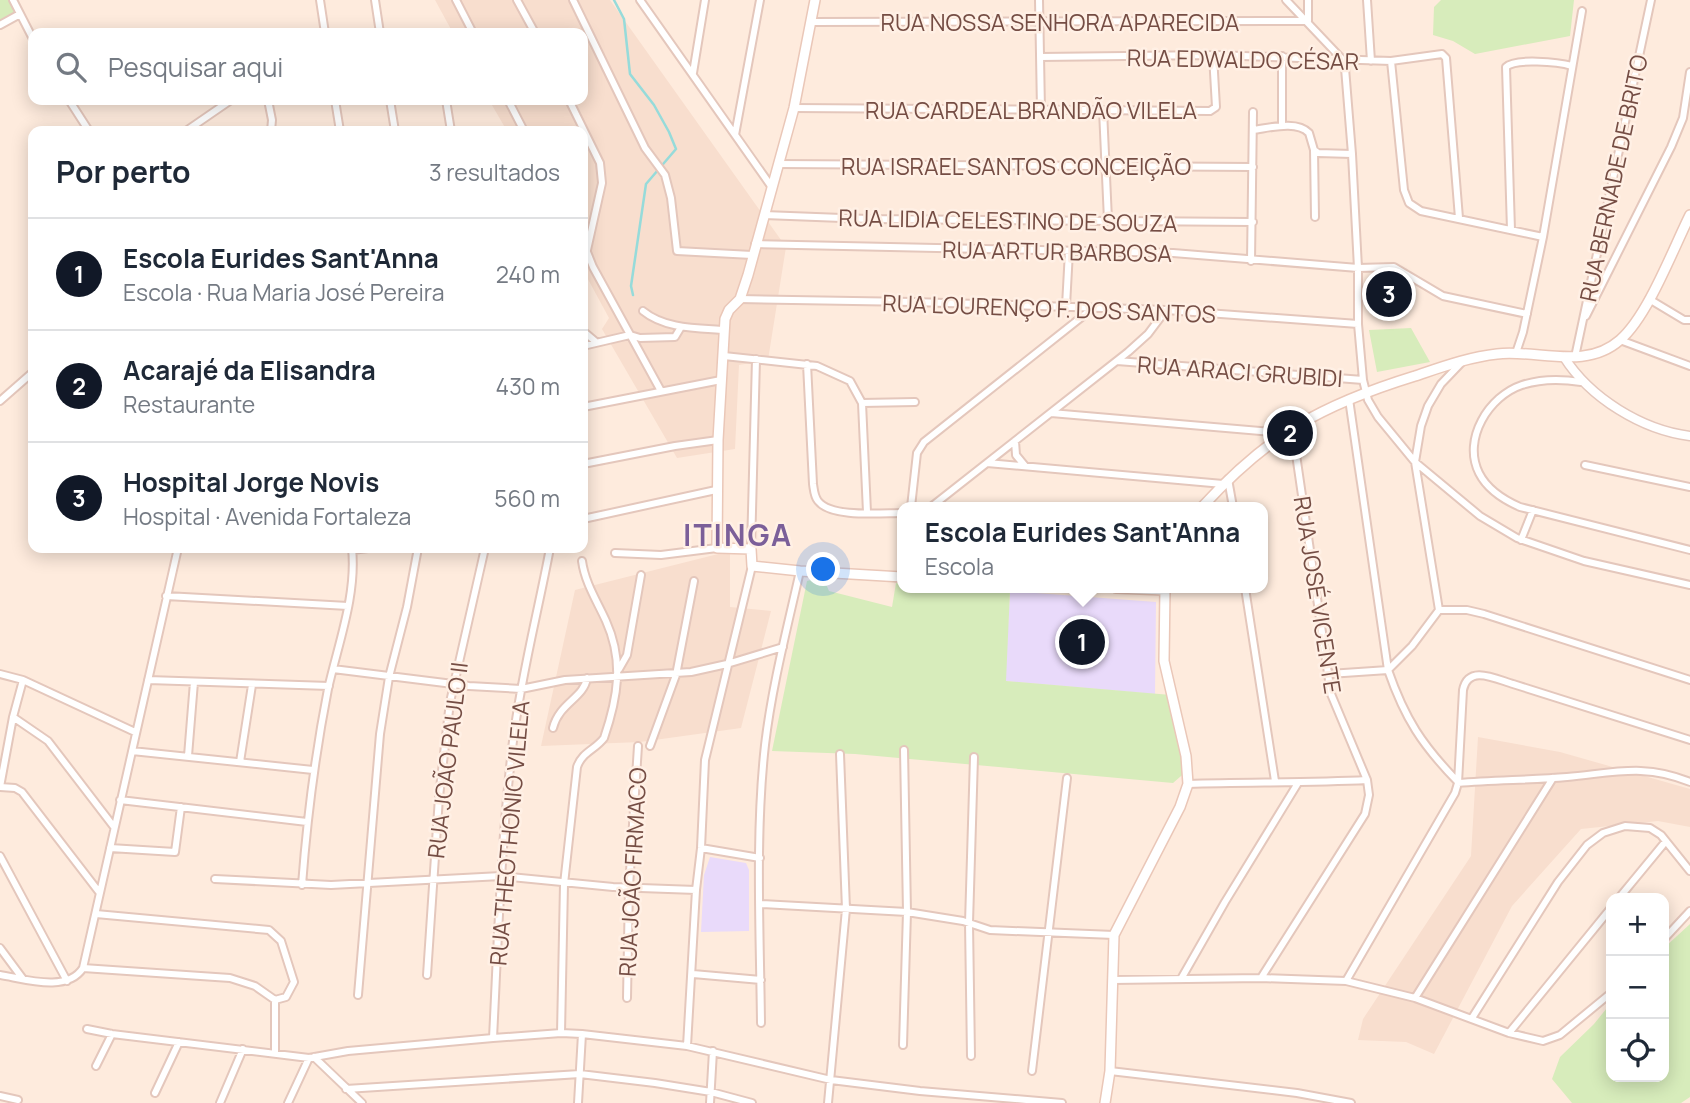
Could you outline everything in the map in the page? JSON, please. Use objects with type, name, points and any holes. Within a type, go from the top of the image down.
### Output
[{"type":"main road","points":[[815,0],[794,108],[764,215],[740,299],[726,314],[716,490],[717,548],[751,549],[752,566],[897,577]]},
{"type":"main road","points":[[1207,502],[1226,481],[1288,430],[1318,412],[1365,392],[1463,361],[1516,353],[1575,357],[1598,351],[1620,340],[1649,299],[1690,215]]},
{"type":"main road","points":[[1105,1103],[1110,1071],[1114,935],[1180,807],[1188,784],[1186,756],[1164,661],[1165,593]]},
{"type":"street","points":[[13,0],[28,30]]},
{"type":"street","points":[[320,0],[324,28]]},
{"type":"street","points":[[375,0],[379,28]]},
{"type":"street","points":[[456,0],[470,28]]},
{"type":"street","points":[[517,0],[532,28]]},
{"type":"street","points":[[573,0],[587,28]]},
{"type":"street","points":[[640,0],[771,186]]},
{"type":"street","points":[[693,73],[705,0]]},
{"type":"street","points":[[735,135],[760,0]]},
{"type":"street","points":[[1039,0],[1041,110]]},
{"type":"street","points":[[1286,0],[1341,58],[1346,76],[1363,380],[1365,392],[1378,417],[1415,462],[1480,516],[1521,540],[1584,561],[1690,585]]},
{"type":"street","points":[[1308,0],[1308,22]]},
{"type":"street","points":[[1367,0],[1371,61]]},
{"type":"street","name":"RUA BERNADE DE BRITO","points":[[1575,357],[1651,0]]},
{"type":"street","points":[[1516,353],[1543,237],[1582,11]]},
{"type":"street","points":[[0,25],[20,15]]},
{"type":"street","name":"RUA NOSSA SENHORA APARECIDA","points":[[811,22],[1308,22]]},
{"type":"street","points":[[588,31],[645,148],[666,179],[677,251],[752,255]]},
{"type":"street","name":"RUA EDWALDO CÉSAR","points":[[1040,57],[1213,55],[1391,61],[1444,55],[1459,218]]},
{"type":"street","name":"RUA CARDEAL BRANDÃO VILELA","points":[[794,108],[1212,110],[1216,107],[1213,55]]},
{"type":"street","points":[[1282,56],[1282,126]]},
{"type":"street","points":[[1391,61],[1406,196],[1414,207],[1421,211],[1543,237]]},
{"type":"street","points":[[1511,230],[1505,72],[1507,65],[1519,62],[1572,66]]},
{"type":"street","points":[[1582,324],[1671,147],[1683,118],[1690,72]]},
{"type":"street","points":[[72,105],[86,126]]},
{"type":"street","points":[[193,126],[224,105]]},
{"type":"street","points":[[269,105],[271,126]]},
{"type":"street","points":[[336,105],[339,126]]},
{"type":"street","points":[[391,105],[394,126]]},
{"type":"street","points":[[447,105],[450,126]]},
{"type":"street","points":[[511,105],[521,126]]},
{"type":"street","points":[[571,105],[582,126]]},
{"type":"street","points":[[1103,110],[1108,220]]},
{"type":"street","points":[[1251,261],[1253,112]]},
{"type":"street","points":[[1253,130],[1282,126],[1307,129],[1314,150],[1315,217]]},
{"type":"street","points":[[588,139],[600,163],[602,183],[588,246]]},
{"type":"street","points":[[1314,150],[1325,155],[1352,154]]},
{"type":"street","name":"RUA ISRAEL SANTOS CONCEIÇÃO","points":[[778,164],[1254,167]]},
{"type":"street","name":"RUA LIDIA CELESTINO DE SOUZA","points":[[764,215],[869,219],[1253,222]]},
{"type":"street","name":"RUA ARTUR BARBOSA","points":[[755,244],[1173,253],[1358,268],[1394,267],[1443,296],[1527,314]]},
{"type":"street","points":[[1066,306],[1069,251]]},
{"type":"street","points":[[588,253],[593,267],[660,391]]},
{"type":"street","points":[[588,263],[593,267]]},
{"type":"street","name":"RUA LOURENÇO F. DOS SANTOS","points":[[740,299],[1166,310],[1358,324]]},
{"type":"street","points":[[1649,299],[1684,320],[1690,320]]},
{"type":"street","points":[[912,502],[917,453],[924,442],[1093,308]]},
{"type":"street","points":[[937,502],[1117,361],[1148,334],[1166,310]]},
{"type":"street","points":[[643,311],[653,318],[681,327],[724,330]]},
{"type":"street","points":[[588,344],[630,335],[674,337],[681,327]]},
{"type":"street","points":[[588,335],[596,342]]},
{"type":"street","points":[[1620,340],[1690,366]]},
{"type":"street","points":[[723,356],[807,364],[826,368],[850,381],[862,403],[867,512]]},
{"type":"street","points":[[1564,357],[1581,382],[1611,404],[1662,430],[1690,436]]},
{"type":"street","points":[[751,549],[755,359]]},
{"type":"street","name":"RUA ARACI GRUBIDI","points":[[1117,361],[1363,380]]},
{"type":"street","points":[[1329,674],[1388,670],[1412,646],[1439,610],[1415,462],[1421,426],[1428,406],[1441,384],[1463,361]]},
{"type":"street","points":[[807,364],[815,495],[826,508],[847,512],[897,513]]},
{"type":"street","points":[[0,401],[28,376]]},
{"type":"street","points":[[588,406],[721,380]]},
{"type":"street","points":[[1581,382],[1549,380],[1522,385],[1500,397],[1490,407],[1479,426],[1474,448],[1475,462],[1485,482],[1509,502],[1533,510],[1690,550]]},
{"type":"street","points":[[1349,399],[1388,670],[1400,705],[1411,724],[1458,783]]},
{"type":"street","points":[[862,403],[915,402]]},
{"type":"street","points":[[1051,413],[1288,430]]},
{"type":"street","name":"RUA JOSÉ VICENTE","points":[[1261,978],[1364,814],[1369,795],[1367,780],[1334,704],[1288,430]]},
{"type":"street","points":[[588,463],[718,439]]},
{"type":"street","points":[[1015,441],[1016,456],[1025,466]]},
{"type":"street","points":[[987,463],[1226,481],[1232,502]]},
{"type":"street","points":[[1585,465],[1690,487]]},
{"type":"street","points":[[588,518],[716,490]]},
{"type":"street","points":[[1521,540],[1533,510]]},
{"type":"street","points":[[615,553],[661,555],[717,548]]},
{"type":"street","points":[[0,975],[66,981],[79,974],[83,968],[177,553]]},
{"type":"street","points":[[302,885],[313,770],[348,606],[352,553]]},
{"type":"street","points":[[358,995],[369,885],[376,770],[389,677],[407,607],[417,553]]},
{"type":"street","name":"RUA JOÃO PAULO II","points":[[427,975],[439,797],[454,684],[484,553]]},
{"type":"street","name":"RUA THEOTHONIO VILELA","points":[[493,1038],[501,876],[513,741],[549,553]]},
{"type":"street","points":[[582,561],[585,578],[612,637],[619,672]]},
{"type":"street","points":[[687,1046],[705,760],[752,566]]},
{"type":"street","points":[[761,1023],[760,904],[766,743],[800,571]]},
{"type":"street","points":[[561,1033],[564,884],[577,766],[583,754],[604,738],[619,672],[627,655],[641,575]]},
{"type":"street","points":[[650,746],[676,674],[694,581]]},
{"type":"street","points":[[1246,593],[1275,781]]},
{"type":"street","points":[[166,596],[348,606]]},
{"type":"street","points":[[1439,610],[1467,610],[1484,614],[1690,680]]},
{"type":"street","points":[[333,669],[454,684],[521,689],[619,672],[676,674],[727,664],[783,647]]},
{"type":"street","points":[[0,674],[23,680],[135,732]]},
{"type":"street","points":[[1346,981],[1451,802],[1458,783],[1463,690],[1466,679],[1484,675],[1690,740]]},
{"type":"street","points":[[553,728],[556,716],[585,686],[587,678]]},
{"type":"street","points":[[23,680],[0,787],[15,788],[22,792],[99,892]]},
{"type":"street","points":[[148,680],[329,686]]},
{"type":"street","points":[[188,756],[194,682]]},
{"type":"street","points":[[240,762],[252,685]]},
{"type":"street","points":[[13,718],[48,741],[114,827]]},
{"type":"street","name":"RUA JOÃO FIRMACO","points":[[627,998],[629,887],[638,746]]},
{"type":"street","points":[[904,750],[907,912],[904,1045]]},
{"type":"street","points":[[132,751],[313,770]]},
{"type":"street","points":[[828,1103],[846,909],[840,754]]},
{"type":"street","points":[[971,1056],[969,923],[974,757]]},
{"type":"street","points":[[1458,783],[1553,778],[1617,770],[1662,772],[1690,782]]},
{"type":"street","points":[[1032,1071],[1067,778]]},
{"type":"street","points":[[1415,998],[1553,778]]},
{"type":"street","points":[[1188,784],[1367,780]]},
{"type":"street","points":[[1181,979],[1298,783]]},
{"type":"street","points":[[120,800],[307,822]]},
{"type":"street","points":[[110,848],[175,852],[181,807]]},
{"type":"street","points":[[1472,1018],[1558,882],[1587,845],[1612,829],[1633,826],[1650,828],[1666,841],[1690,871]]},
{"type":"street","points":[[1623,893],[1666,841]]},
{"type":"street","points":[[701,848],[761,858]]},
{"type":"street","points":[[0,856],[66,981]]},
{"type":"street","points":[[215,879],[302,885],[369,885],[501,876],[564,884],[696,890]]},
{"type":"street","points":[[760,904],[907,912],[969,923],[990,930],[1114,935]]},
{"type":"street","points":[[1669,934],[1690,911]]},
{"type":"street","points":[[96,914],[274,932],[281,941],[294,982],[286,997],[275,1000]]},
{"type":"street","points":[[1509,1033],[1606,914]]},
{"type":"street","points":[[0,948],[23,979]]},
{"type":"street","points":[[83,968],[230,978],[255,986],[275,1000]]},
{"type":"street","points":[[692,974],[761,980]]},
{"type":"street","points":[[1113,980],[1261,978],[1346,981],[1415,998],[1509,1033],[1536,1040],[1551,1039],[1567,1030],[1606,997]]},
{"type":"street","points":[[275,1000],[275,1053]]},
{"type":"street","points":[[86,1028],[112,1034],[312,1057],[348,1051],[493,1038],[582,1034],[687,1046],[831,1080],[920,1091],[1062,1103]]},
{"type":"street","points":[[96,1066],[112,1034]]},
{"type":"street","points":[[578,1103],[582,1034]]},
{"type":"street","points":[[155,1093],[179,1042]]},
{"type":"street","points":[[220,1103],[243,1049]]},
{"type":"street","points":[[710,1103],[713,1051]]},
{"type":"street","points":[[312,1057],[359,1102]]},
{"type":"street","points":[[288,1103],[312,1057]]},
{"type":"street","points":[[1110,1071],[1297,1093],[1350,1103]]},
{"type":"street","points":[[346,1089],[580,1074],[711,1092],[752,1103]]},
{"type":"street","points":[[0,1096],[18,1100]]},
{"type":"shaded area","points":[[435,0],[610,0],[786,247],[768,360],[739,365],[735,449],[677,458],[602,329],[609,318],[588,279],[588,126],[504,126],[492,105],[588,105],[588,28],[450,28]]},
{"type":"shaded area","points":[[730,551],[730,607],[771,611],[741,728],[640,742],[541,746],[575,590]]},
{"type":"shaded area","points":[[1010,593],[1156,602],[1155,694],[1005,681]]},
{"type":"shaded area","points":[[1478,737],[1560,752],[1690,789],[1690,827],[1658,821],[1581,829],[1512,906],[1434,1054],[1406,1042],[1358,1040],[1363,1019],[1471,856]]},
{"type":"shaded area","points":[[710,857],[746,863],[749,870],[749,931],[701,932],[704,875]]},
{"type":"green space","points":[[0,0],[9,0],[15,13],[0,21]]},
{"type":"green space","points":[[1441,0],[1574,0],[1570,36],[1475,54],[1453,41],[1433,35],[1434,7]]},
{"type":"green space","points":[[1411,328],[1430,362],[1377,372],[1369,330]]},
{"type":"green space","points":[[823,577],[829,591],[892,607],[896,583],[897,593],[1010,593],[1006,681],[1171,695],[1188,770],[1173,783],[855,754],[772,751],[807,581]]},
{"type":"green space","points":[[1690,924],[1690,1097],[1681,1103],[1572,1103],[1552,1079],[1560,1057],[1606,1009],[1606,1082],[1669,1082],[1669,943]]},
{"type":"waterway","points":[[614,0],[624,19],[630,74],[654,105],[676,149],[646,184],[631,286],[633,295]]},
{"type":"place","name":"Hospital Jorge Novis","points":[[1389,294]]},
{"type":"place","name":"Acarajé da Elisandra","points":[[1290,433]]},
{"type":"place","name":"Escola Eurides Sant'Anna","points":[[1082,642]]},
{"type":"district","name":"ITINGA","points":[[738,534]]}]
